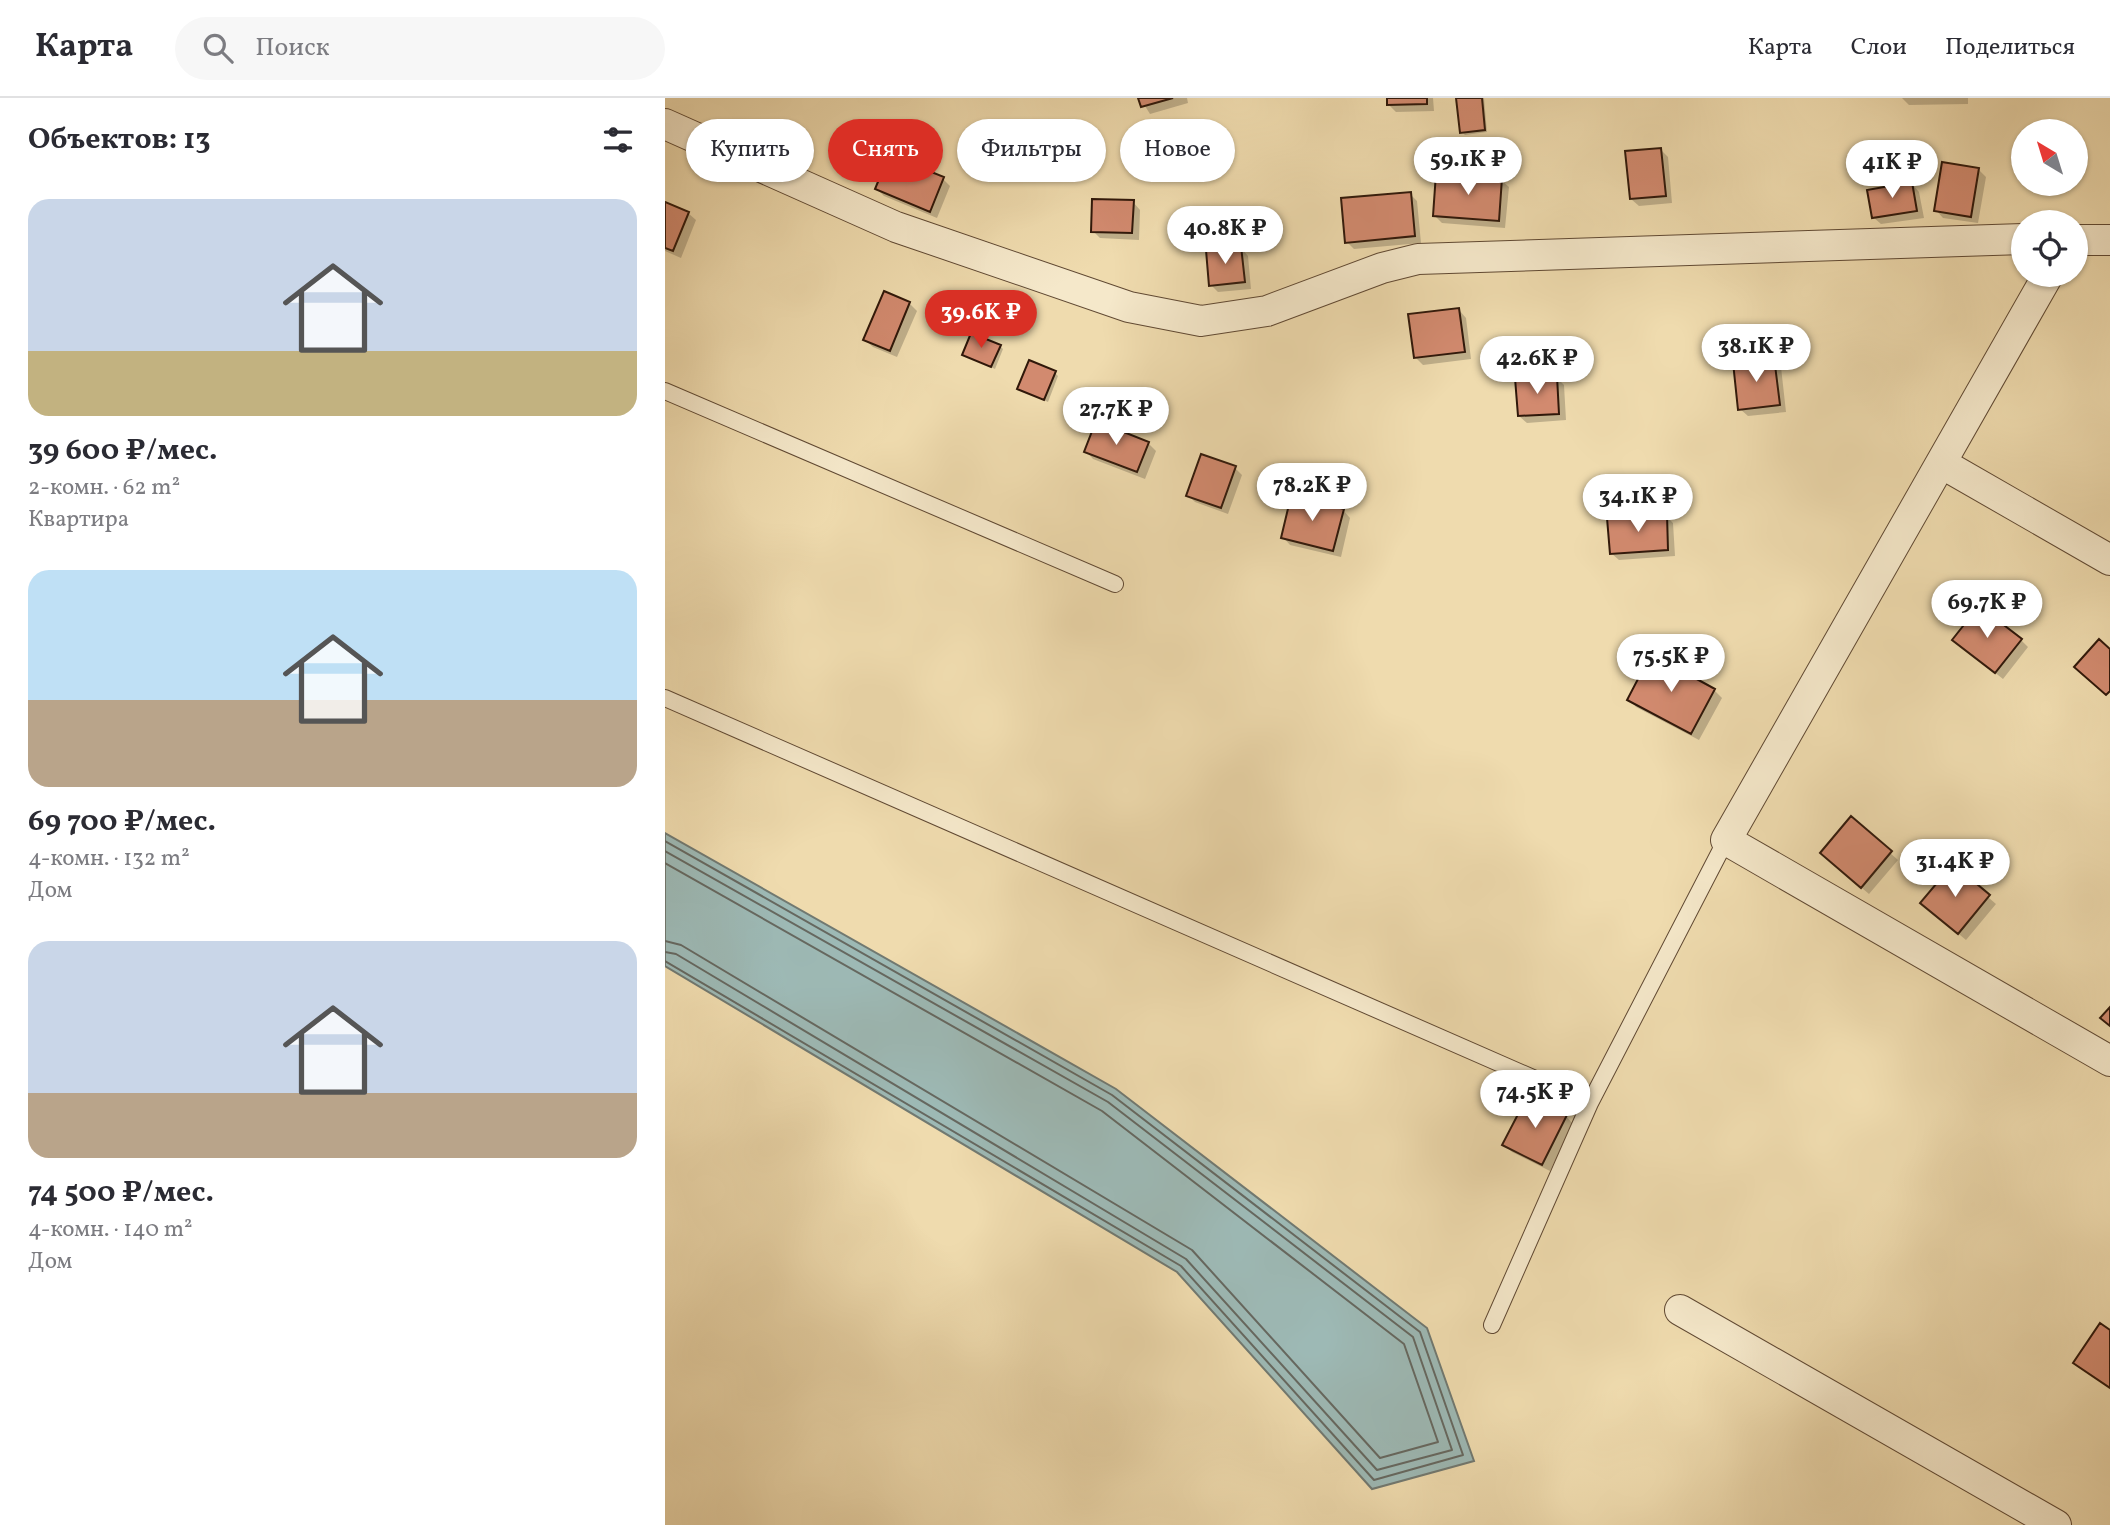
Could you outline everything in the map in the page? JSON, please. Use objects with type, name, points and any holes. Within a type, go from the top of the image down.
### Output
[{"type":"street","points":[[665,124],[896,227],[1129,307],[1201,321],[1267,311],[1382,268],[1418,259],[2011,239]]},
{"type":"street","points":[[2088,240],[2110,240]]},
{"type":"street","points":[[2041,287],[1726,840],[2110,1061]]},
{"type":"street","points":[[1941,463],[2110,560]]},
{"type":"street","points":[[1680,1310],[2056,1525]]},
{"type":"lane","points":[[665,391],[1115,584]]},
{"type":"lane","points":[[665,698],[1590,1103]]},
{"type":"lane","points":[[1492,1325],[1590,1103],[1726,840]]},
{"type":"water","points":[[665,833],[1116,1089],[1427,1328],[1474,1461],[1372,1489],[1177,1272],[665,966]]},
{"type":"building","points":[[1138,98],[1173,98],[1141,107]]},
{"type":"building","points":[[1387,98],[1427,98],[1427,104],[1387,105]]},
{"type":"building","points":[[1456,98],[1482,98],[1485,130],[1460,133]]},
{"type":"building","points":[[1661,148],[1666,196],[1630,199],[1625,151]]},
{"type":"building","points":[[1942,162],[1979,168],[1971,217],[1934,211]]},
{"type":"building","points":[[1436,173],[1502,178],[1499,221],[1433,216]]},
{"type":"building","points":[[878,182],[942,182],[930,212],[875,189]]},
{"type":"building","points":[[1912,182],[1917,211],[1872,218],[1867,190]]},
{"type":"building","points":[[1411,192],[1415,236],[1345,243],[1341,198]]},
{"type":"building","points":[[1092,199],[1134,200],[1132,233],[1091,232]]},
{"type":"building","points":[[665,202],[689,212],[673,251],[665,248]]},
{"type":"building","points":[[1241,246],[1245,282],[1209,286],[1206,250]]},
{"type":"building","points":[[884,291],[910,302],[890,351],[863,340]]},
{"type":"building","points":[[1459,308],[1465,352],[1414,358],[1408,314]]},
{"type":"building","points":[[971,333],[1001,345],[991,367],[962,355]]},
{"type":"building","points":[[1774,357],[1780,405],[1738,410],[1733,362]]},
{"type":"building","points":[[1029,360],[1056,371],[1044,400],[1017,389]]},
{"type":"building","points":[[1557,376],[1559,414],[1518,416],[1515,378]]},
{"type":"building","points":[[1096,421],[1149,442],[1137,472],[1084,452]]},
{"type":"building","points":[[1201,454],[1236,466],[1221,508],[1186,496]]},
{"type":"building","points":[[1291,496],[1344,509],[1333,551],[1281,538]]},
{"type":"building","points":[[1667,514],[1668,550],[1610,554],[1607,518]]},
{"type":"building","points":[[1979,606],[2022,639],[1995,673],[1952,640]]},
{"type":"building","points":[[2099,639],[2110,649],[2110,691],[2106,695],[2074,667]]},
{"type":"building","points":[[1651,654],[1715,689],[1691,734],[1627,700]]},
{"type":"building","points":[[1851,816],[1892,851],[1861,888],[1820,853]]},
{"type":"building","points":[[1953,864],[1990,895],[1958,934],[1920,903]]},
{"type":"building","points":[[2110,1007],[2110,1026],[2100,1018]]},
{"type":"building","points":[[1528,1095],[1567,1115],[1542,1165],[1502,1145]]},
{"type":"building","points":[[2100,1323],[2110,1330],[2110,1388],[2073,1363]]}]
